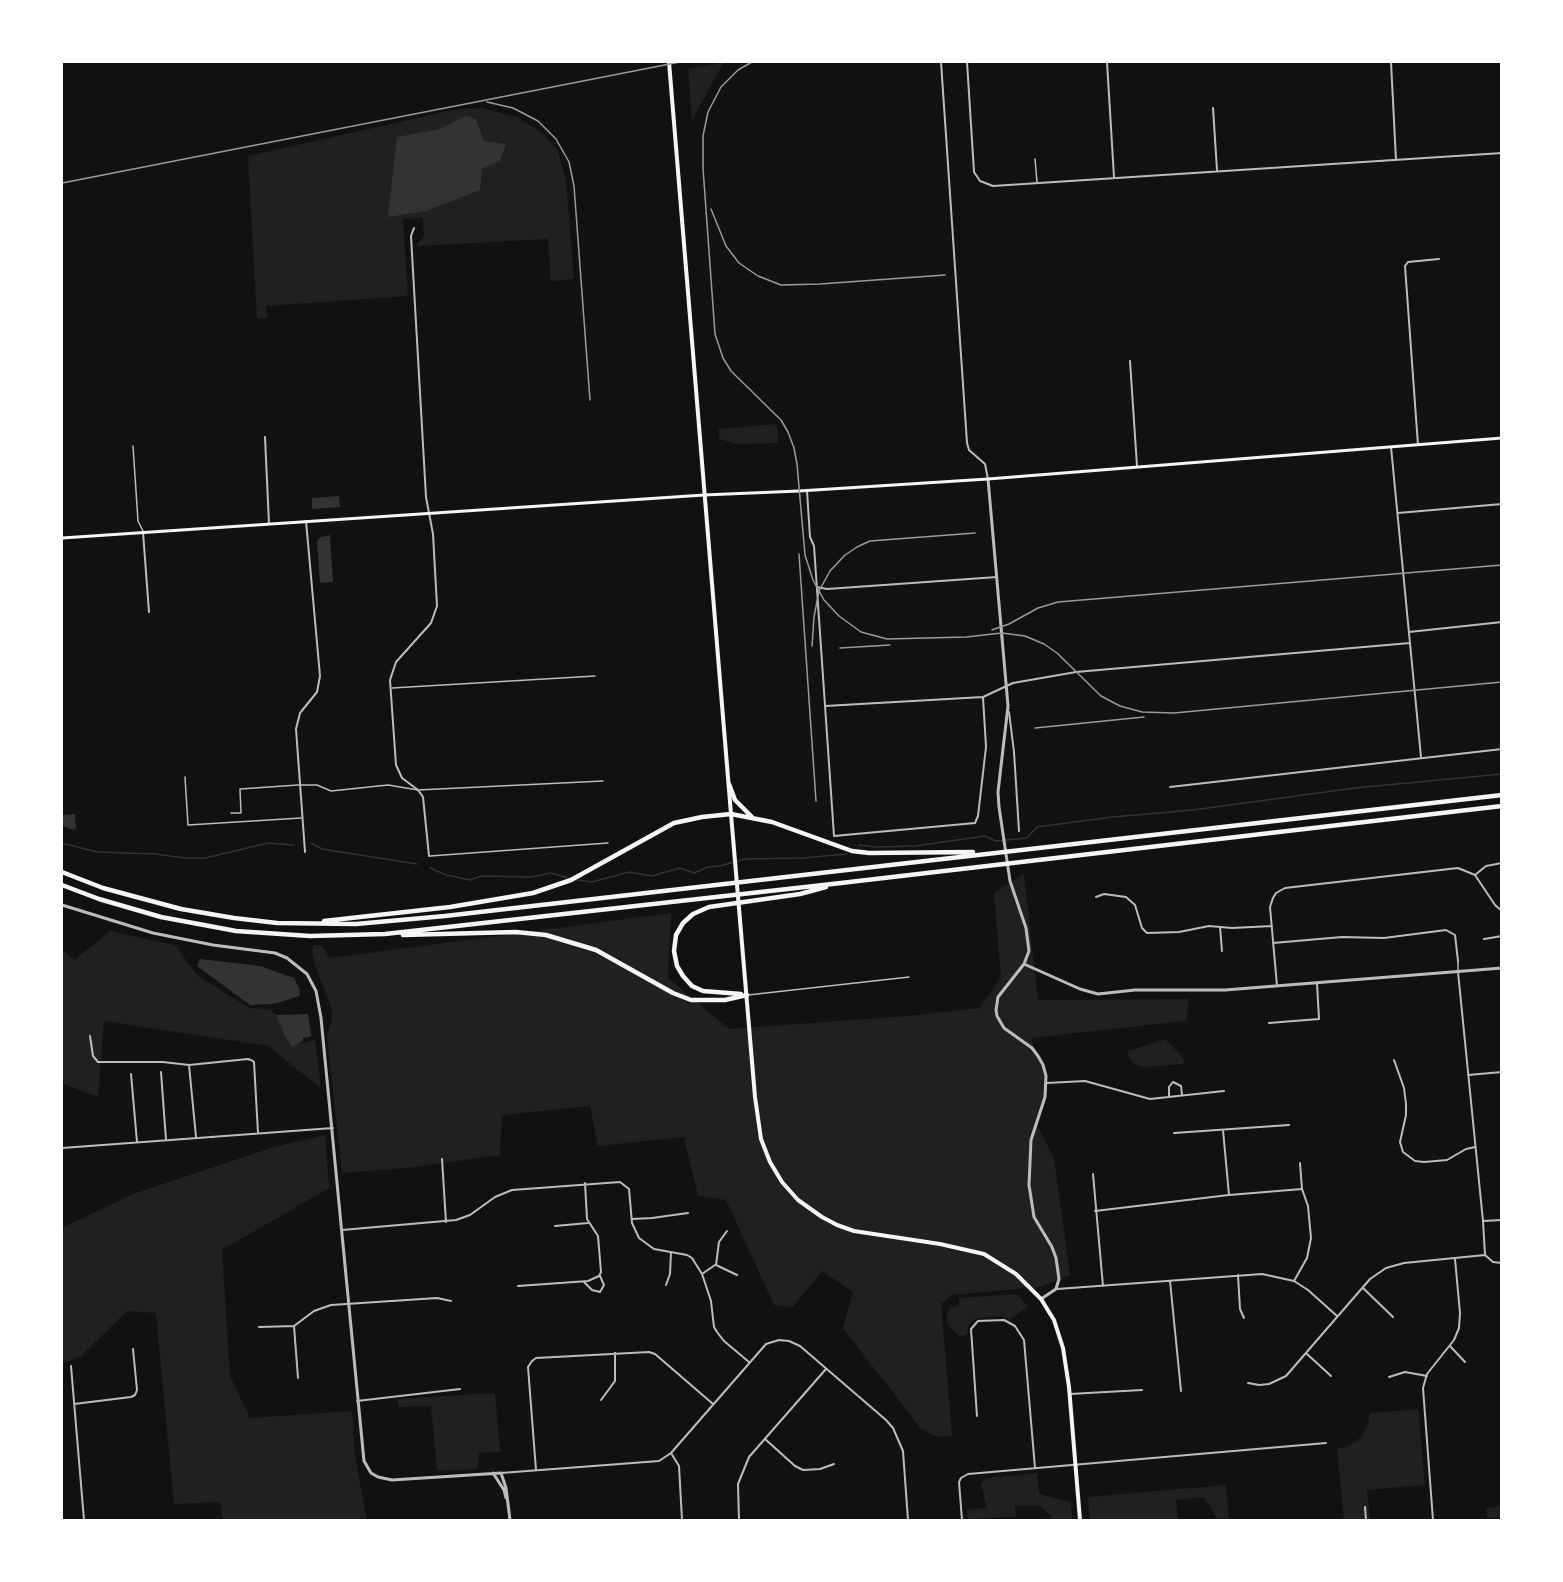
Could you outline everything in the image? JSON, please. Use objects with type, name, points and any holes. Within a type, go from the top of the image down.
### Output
[{"type":"highway","points":[[729,784],[735,800],[754,819]]},
{"type":"highway","points":[[62,872],[112,891],[181,909],[234,918],[277,923],[394,922],[988,852],[1502,795]]},
{"type":"highway","points":[[62,885],[141,912],[236,931],[310,936],[385,934],[841,884],[1502,806]]},
{"type":"highway","points":[[308,923],[494,901],[533,893],[559,885],[587,872],[674,823],[689,818],[731,814],[785,826],[852,851],[878,854],[988,852]]},
{"type":"highway","points":[[747,995],[707,992],[687,981],[677,966],[674,951],[676,935],[683,923],[693,914],[709,907],[800,894],[841,884]]},
{"type":"highway","points":[[385,934],[419,936],[516,932],[546,935],[596,950],[673,993],[691,1000],[725,1000],[747,995]]},
{"type":"main road","points":[[669,62],[731,814],[756,1106],[761,1139],[776,1173],[798,1200],[822,1217],[845,1228],[984,1254],[1016,1274],[1041,1299],[1051,1313],[1061,1338],[1070,1394],[1080,1521]]},
{"type":"main road","points":[[62,538],[704,495],[807,491],[1502,438]]},
{"type":"street","points":[[940,62],[967,443],[969,450],[985,464],[988,478],[1014,752],[1019,831]]},
{"type":"street","points":[[967,62],[974,172],[980,182],[993,186],[1502,153]]},
{"type":"street","points":[[1107,62],[1114,177]]},
{"type":"street","points":[[1391,62],[1396,159]]},
{"type":"street","points":[[1213,108],[1217,170]]},
{"type":"street","points":[[414,228],[411,232],[411,243],[426,497],[433,534],[437,606],[431,624],[396,662],[391,674],[391,688],[396,765],[402,778],[418,790],[423,797],[429,856]]},
{"type":"street","points":[[1418,445],[1405,266],[1408,262],[1439,259]]},
{"type":"street","points":[[1130,361],[1137,467]]},
{"type":"street","points":[[265,437],[269,524]]},
{"type":"street","points":[[1391,447],[1421,757]]},
{"type":"street","points":[[807,491],[810,537],[814,546],[834,836],[975,823],[978,816],[986,747],[983,697]]},
{"type":"street","points":[[1398,513],[1502,504]]},
{"type":"street","points":[[304,852],[298,785],[297,720],[317,692],[320,676],[306,521]]},
{"type":"street","points":[[143,532],[149,612]]},
{"type":"street","points":[[816,587],[827,589],[997,577]]},
{"type":"street","points":[[1409,632],[1502,622]]},
{"type":"street","points":[[825,706],[983,697],[1013,683],[1076,672],[1410,643]]},
{"type":"street","points":[[1008,706],[998,792],[1010,881],[1028,939],[1029,951],[1024,964],[998,997],[996,1003],[997,1016],[1004,1028],[1032,1048],[1038,1056],[1043,1065],[1047,1083],[1045,1097],[1031,1140],[1029,1185],[1034,1217],[1047,1237],[1056,1258],[1059,1279],[1056,1288],[1041,1299]]},
{"type":"street","points":[[1170,787],[1502,749]]},
{"type":"street","points":[[1475,875],[1486,866],[1502,863]]},
{"type":"street","points":[[1277,986],[1270,907],[1276,893],[1290,887],[1458,868],[1475,875],[1495,905],[1502,911]]},
{"type":"street","points":[[1096,897],[1109,894],[1126,897],[1136,905],[1143,930],[1150,934],[1204,927],[1272,926]]},
{"type":"street","points":[[62,905],[153,933],[213,945],[275,953],[299,967],[312,982],[320,1008],[364,1461],[371,1473],[392,1480],[659,1461],[671,1453],[766,1344],[779,1340],[800,1346],[886,1420],[899,1439],[904,1459],[908,1521]]},
{"type":"street","points":[[1220,927],[1222,951]]},
{"type":"street","points":[[1273,943],[1342,937],[1384,938],[1446,930],[1455,935],[1458,961]]},
{"type":"street","points":[[1484,939],[1502,936]]},
{"type":"street","points":[[1024,964],[1080,989],[1098,994],[1135,990],[1225,990],[1502,968]]},
{"type":"street","points":[[1458,972],[1484,1221],[1485,1256]]},
{"type":"street","points":[[1269,1023],[1319,1019],[1317,983]]},
{"type":"street","points":[[90,1036],[93,1056],[98,1062],[163,1062],[189,1065],[248,1059],[254,1062],[258,1133]]},
{"type":"street","points":[[1394,1060],[1404,1088],[1406,1115],[1400,1142],[1401,1149],[1406,1155],[1415,1161],[1447,1160],[1466,1149],[1475,1147]]},
{"type":"street","points":[[189,1065],[196,1137]]},
{"type":"street","points":[[161,1072],[166,1140]]},
{"type":"street","points":[[1468,1075],[1502,1072]]},
{"type":"street","points":[[130,1074],[136,1142]]},
{"type":"street","points":[[1047,1083],[1081,1080],[1145,1099],[1224,1091]]},
{"type":"street","points":[[1169,1097],[1169,1087],[1173,1082],[1180,1086],[1182,1095]]},
{"type":"street","points":[[1174,1133],[1288,1125]]},
{"type":"street","points":[[62,1148],[333,1128]]},
{"type":"street","points":[[1223,1130],[1229,1195]]},
{"type":"street","points":[[442,1159],[446,1222]]},
{"type":"street","points":[[1294,1281],[1304,1265],[1310,1246],[1308,1206],[1302,1189],[1300,1163]]},
{"type":"street","points":[[1093,1174],[1103,1286]]},
{"type":"street","points":[[342,1230],[446,1222],[470,1215],[495,1197],[512,1190],[624,1183],[629,1189],[635,1231],[644,1244],[654,1249],[692,1258],[702,1274],[711,1301],[714,1327],[724,1341],[749,1362]]},
{"type":"street","points":[[518,1286],[584,1282],[599,1276],[601,1272],[597,1236],[588,1223],[585,1184]]},
{"type":"street","points":[[1095,1211],[1302,1189]]},
{"type":"street","points":[[632,1219],[688,1213]]},
{"type":"street","points":[[1484,1221],[1502,1220]]},
{"type":"street","points":[[555,1226],[588,1223]]},
{"type":"street","points":[[716,1265],[718,1242],[727,1231]]},
{"type":"street","points":[[666,1285],[670,1274],[671,1252]]},
{"type":"street","points":[[1248,1383],[1263,1385],[1281,1379],[1307,1354],[1337,1316],[1378,1272],[1395,1265],[1485,1256],[1493,1262],[1502,1263]]},
{"type":"street","points":[[1433,1521],[1423,1388],[1427,1376],[1457,1334],[1460,1321],[1455,1260]]},
{"type":"street","points":[[702,1274],[716,1265]]},
{"type":"street","points":[[716,1265],[737,1275]]},
{"type":"street","points":[[1056,1288],[1063,1290],[1238,1275],[1274,1275],[1294,1281],[1308,1290],[1337,1316]]},
{"type":"street","points":[[1238,1275],[1240,1309],[1244,1318]]},
{"type":"street","points":[[584,1282],[592,1290],[600,1292],[604,1284],[599,1276]]},
{"type":"street","points":[[1170,1280],[1181,1391]]},
{"type":"street","points":[[1363,1288],[1393,1317]]},
{"type":"street","points":[[259,1327],[294,1326],[321,1307],[437,1298],[451,1301]]},
{"type":"street","points":[[977,1416],[970,1333],[973,1325],[978,1321],[1000,1319],[1015,1326],[1024,1340],[1035,1468]]},
{"type":"street","points":[[294,1326],[298,1378]]},
{"type":"street","points":[[1450,1346],[1465,1362]]},
{"type":"street","points":[[74,1404],[135,1395],[137,1390],[133,1349]]},
{"type":"street","points":[[536,1470],[528,1371],[529,1364],[536,1358],[644,1352],[655,1354],[713,1404]]},
{"type":"street","points":[[601,1400],[615,1381],[615,1353]]},
{"type":"street","points":[[1307,1354],[1331,1376]]},
{"type":"street","points":[[71,1366],[84,1521]]},
{"type":"street","points":[[739,1521],[737,1495],[741,1476],[749,1457],[826,1369]]},
{"type":"street","points":[[1389,1377],[1405,1372],[1427,1376]]},
{"type":"street","points":[[357,1401],[460,1389]]},
{"type":"street","points":[[1070,1394],[1142,1390]]},
{"type":"street","points":[[764,1439],[795,1466],[803,1470],[820,1469],[834,1464]]},
{"type":"street","points":[[962,1521],[959,1482],[968,1474],[1326,1443]]},
{"type":"street","points":[[671,1453],[679,1466],[682,1521]]},
{"type":"street","points":[[492,1473],[504,1490],[510,1521]]},
{"type":"street","points":[[501,1473],[506,1488],[508,1509]]},
{"type":"street","points":[[1365,1507],[1366,1521]]},
{"type":"lane","points":[[1035,159],[1037,182]]},
{"type":"lane","points":[[133,446],[138,521],[143,532]]},
{"type":"lane","points":[[391,688],[595,676]]},
{"type":"lane","points":[[184,777],[188,825],[301,818]]},
{"type":"lane","points":[[231,813],[241,813],[240,789],[317,785],[331,791],[388,785],[418,790],[603,781]]},
{"type":"lane","points":[[429,856],[608,843]]},
{"type":"lane","points":[[1458,961],[1458,972]]},
{"type":"lane","points":[[747,995],[909,977]]},
{"type":"shaded area","points":[[724,62],[692,120],[688,69]]},
{"type":"shaded area","points":[[482,108],[517,117],[543,133],[558,151],[566,181],[574,279],[551,281],[548,239],[416,246],[424,235],[423,218],[403,219],[408,296],[266,306],[267,318],[257,319],[248,156],[453,110]]},
{"type":"shaded area","points":[[466,116],[476,119],[484,141],[506,144],[500,161],[482,169],[480,190],[426,211],[388,217],[397,137],[440,129]]},
{"type":"shaded area","points":[[777,424],[778,443],[737,444],[719,439],[719,429]]},
{"type":"shaded area","points":[[339,496],[340,507],[312,509],[312,498]]},
{"type":"shaded area","points":[[330,535],[333,582],[320,583],[317,541],[321,537]]},
{"type":"shaded area","points":[[75,814],[75,830],[62,826],[62,815]]},
{"type":"shaded area","points":[[1024,874],[1038,1000],[1189,999],[1186,1021],[1031,1038],[1047,1083],[1036,1123],[1054,1158],[1070,1275],[1040,1287],[952,1295],[941,1304],[952,1436],[938,1437],[922,1430],[843,1328],[853,1292],[822,1271],[793,1307],[774,1305],[726,1200],[698,1196],[684,1137],[598,1146],[590,1106],[502,1115],[500,1155],[406,1168],[342,1173],[327,1035],[332,1010],[315,965],[312,951],[314,945],[321,945],[330,958],[671,913],[668,978],[729,1029],[907,1016],[980,1008],[1001,977],[994,893]]},
{"type":"shaded area","points":[[110,931],[175,945],[197,975],[249,1008],[270,1009],[276,1015],[292,1046],[315,1040],[321,1088],[268,1046],[104,1021],[98,1097],[64,1084],[62,1078],[62,949],[74,960]]},
{"type":"shaded area","points":[[200,959],[260,966],[294,978],[300,996],[274,1004],[250,1005],[197,966]]},
{"type":"shaded area","points":[[308,1014],[311,1036],[303,1038],[303,1041],[292,1047],[276,1015]]},
{"type":"shaded area","points":[[1165,1039],[1184,1059],[1184,1064],[1144,1067],[1134,1064],[1129,1058],[1128,1051]]},
{"type":"shaded area","points":[[325,1135],[329,1188],[222,1250],[230,1376],[250,1418],[352,1411],[355,1456],[367,1520],[223,1520],[220,1502],[174,1504],[156,1313],[127,1311],[80,1357],[62,1364],[62,1228],[133,1194],[274,1147]]},
{"type":"shaded area","points":[[1017,1294],[1028,1306],[1010,1320],[998,1316],[977,1318],[969,1324],[967,1335],[958,1336],[947,1323],[947,1313],[959,1304],[959,1298]]},
{"type":"shaded area","points":[[495,1393],[500,1452],[479,1453],[478,1469],[437,1471],[431,1406],[399,1407],[397,1399]]},
{"type":"shaded area","points":[[1418,1409],[1425,1485],[1367,1490],[1370,1520],[1344,1520],[1337,1449],[1349,1446],[1360,1438],[1368,1426],[1370,1413]]},
{"type":"shaded area","points":[[1037,1473],[1039,1494],[1071,1502],[1072,1520],[1053,1520],[1044,1509],[1037,1505],[1015,1506],[1016,1516],[968,1520],[967,1510],[987,1508],[981,1484],[984,1480]]},
{"type":"shaded area","points":[[1226,1485],[1229,1520],[1218,1520],[1204,1497],[1176,1500],[1178,1520],[1090,1520],[1088,1497]]},
{"type":"shaded area","points":[[1501,1506],[1501,1517],[1487,1518],[1486,1508]]},
{"type":"waterway","points":[[859,845],[915,846],[985,836],[996,841],[1027,838],[1037,827],[1112,817],[1193,810],[1355,788],[1502,774]]},
{"type":"waterway","points":[[62,843],[97,852],[155,854],[185,858],[205,858],[268,843],[293,845]]},
{"type":"waterway","points":[[311,843],[322,849],[417,864]]},
{"type":"waterway","points":[[577,880],[592,882],[629,872],[652,876],[680,868],[694,873],[708,867],[745,859],[847,854]]},
{"type":"waterway","points":[[430,868],[446,875],[470,880],[482,876],[532,877],[550,873],[569,878]]},
{"type":"railway","points":[[62,183],[680,62]]},
{"type":"railway","points":[[752,62],[738,70],[721,87],[708,112],[703,136],[703,168],[715,334],[723,358],[731,371],[781,420],[788,432],[797,464],[805,555],[813,580],[824,600],[839,616],[861,632],[887,639],[966,637],[1002,633],[1025,636],[1044,644],[1057,653],[1101,696],[1120,706],[1142,712],[1174,713],[1502,682]]},
{"type":"railway","points":[[487,102],[513,108],[538,121],[556,139],[569,162],[574,186],[590,400]]},
{"type":"railway","points":[[711,209],[726,246],[739,263],[758,276],[781,285],[945,275]]},
{"type":"railway","points":[[812,646],[819,591],[830,571],[845,555],[870,541],[975,533]]},
{"type":"railway","points":[[799,554],[816,801]]},
{"type":"railway","points":[[992,630],[1009,624],[1038,608],[1058,602],[1502,565]]},
{"type":"railway","points":[[840,648],[890,645]]},
{"type":"railway","points":[[1035,728],[1144,717]]}]
